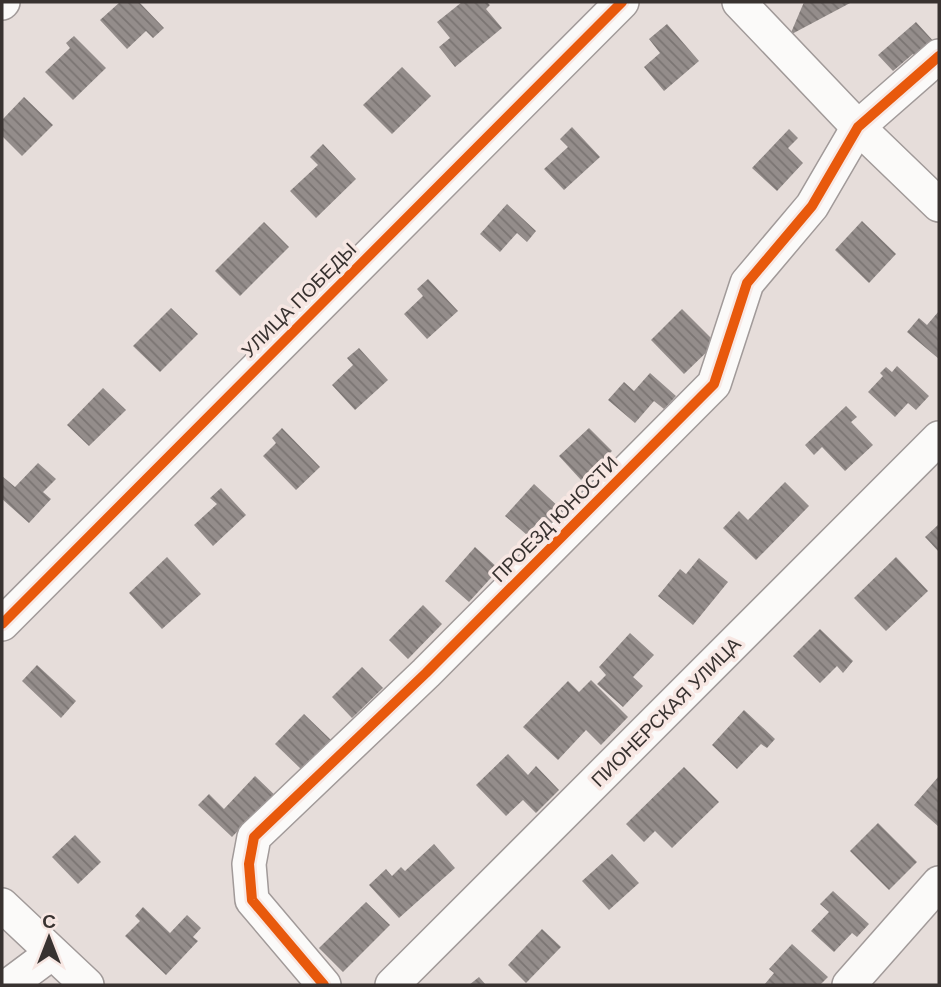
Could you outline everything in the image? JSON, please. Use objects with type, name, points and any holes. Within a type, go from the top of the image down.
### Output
[{"type":"street","name":"УЛИЦА ПОБЕДЫ","points":[[2,624],[622,2]]},
{"type":"street","points":[[739,2],[858,127],[939,205]]},
{"type":"street","name":"ПРОЕЗД ЮНОСТИ","points":[[324,985],[251,900],[249,864],[254,837],[426,673],[714,384],[747,283],[812,206],[858,127],[939,56]]},
{"type":"street","name":"ПИОНЕРСКАЯ УЛИЦА","points":[[392,985],[939,438]]},
{"type":"street","points":[[849,985],[939,883]]},
{"type":"street","points":[[2,905],[86,985]]},
{"type":"street","points":[[9,985],[52,953]]},
{"type":"building","points":[[120,2],[139,2],[164,28],[153,38],[146,31],[127,49],[100,20]]},
{"type":"building","points":[[462,2],[487,2],[490,5],[486,9],[502,28],[455,67],[439,47],[450,38],[437,22]]},
{"type":"building","points":[[804,2],[852,2],[790,35]]},
{"type":"building","points":[[916,22],[936,44],[918,60],[913,54],[893,71],[878,55]]},
{"type":"building","points":[[667,24],[699,61],[664,91],[644,67],[660,53],[649,39]]},
{"type":"building","points":[[74,36],[106,68],[73,100],[45,72],[70,48],[66,43]]},
{"type":"building","points":[[402,67],[431,96],[392,134],[363,105]]},
{"type":"building","points":[[24,97],[53,125],[22,156],[2,136],[2,120]]},
{"type":"building","points":[[572,127],[600,157],[564,190],[544,169],[568,147],[560,139]]},
{"type":"building","points":[[789,129],[798,138],[788,148],[803,163],[777,191],[752,168]]},
{"type":"building","points":[[323,144],[356,179],[316,218],[290,191],[318,165],[310,157]]},
{"type":"building","points":[[507,204],[536,231],[527,242],[517,233],[500,252],[480,234]]},
{"type":"building","points":[[862,221],[896,254],[869,283],[835,250]]},
{"type":"building","points":[[264,222],[289,247],[240,296],[215,271]]},
{"type":"building","points":[[428,279],[458,311],[427,339],[404,314],[423,296],[417,289]]},
{"type":"building","points":[[171,308],[198,334],[160,372],[133,346]]},
{"type":"building","points":[[682,309],[716,343],[684,374],[651,340]]},
{"type":"building","points":[[939,311],[939,359],[907,332],[919,318],[927,325]]},
{"type":"building","points":[[359,348],[388,380],[355,410],[332,385],[353,365],[347,358]]},
{"type":"building","points":[[897,366],[929,396],[916,410],[908,403],[895,417],[868,392],[883,376],[880,373],[886,367],[892,372]]},
{"type":"building","points":[[650,373],[676,396],[664,409],[654,401],[635,423],[608,400],[624,382],[634,391]]},
{"type":"building","points":[[103,388],[126,410],[89,446],[67,425]]},
{"type":"building","points":[[846,406],[857,417],[851,422],[873,445],[845,471],[822,447],[814,455],[805,445]]},
{"type":"building","points":[[282,428],[320,467],[296,490],[263,456],[276,443],[272,438]]},
{"type":"building","points":[[589,428],[612,451],[581,480],[559,456]]},
{"type":"building","points":[[38,463],[56,479],[43,492],[51,499],[29,523],[2,499],[2,476],[15,487]]},
{"type":"building","points":[[785,482],[809,506],[756,560],[723,528],[739,511],[748,520]]},
{"type":"building","points":[[534,484],[563,511],[550,525],[542,517],[527,535],[505,516]]},
{"type":"building","points":[[221,488],[246,515],[213,546],[194,525],[217,504],[210,498]]},
{"type":"building","points":[[939,524],[939,552],[925,537]]},
{"type":"building","points":[[475,547],[499,569],[469,602],[445,581]]},
{"type":"building","points":[[167,557],[201,594],[162,629],[129,593]]},
{"type":"building","points":[[896,557],[928,591],[886,631],[854,598]]},
{"type":"building","points":[[699,558],[728,582],[693,625],[658,596],[680,569],[686,574]]},
{"type":"building","points":[[423,605],[442,624],[408,659],[389,640]]},
{"type":"building","points":[[820,629],[853,661],[843,673],[837,666],[820,683],[793,656]]},
{"type":"building","points":[[630,633],[654,655],[633,677],[643,686],[623,707],[597,684],[606,675],[599,667]]},
{"type":"building","points":[[37,665],[76,701],[61,718],[22,681]]},
{"type":"building","points":[[362,667],[383,688],[352,718],[332,697]]},
{"type":"building","points":[[591,680],[628,717],[601,745],[586,730],[558,760],[523,727],[568,681],[579,692]]},
{"type":"building","points":[[744,710],[775,739],[767,748],[761,744],[737,769],[712,745]]},
{"type":"building","points":[[304,714],[331,740],[302,770],[275,744]]},
{"type":"building","points":[[508,754],[528,775],[536,766],[559,790],[536,813],[523,800],[506,816],[476,785]]},
{"type":"building","points":[[684,767],[719,802],[672,848],[655,831],[644,842],[626,824]]},
{"type":"building","points":[[255,776],[281,801],[259,823],[252,816],[232,837],[198,805],[209,794],[224,809]]},
{"type":"building","points":[[939,776],[939,827],[914,805]]},
{"type":"building","points":[[878,823],[917,862],[889,890],[850,851]]},
{"type":"building","points":[[75,835],[101,862],[78,884],[52,857]]},
{"type":"building","points":[[434,844],[455,868],[399,918],[369,885],[386,869],[392,876],[401,867],[405,871]]},
{"type":"building","points":[[612,854],[639,883],[609,910],[582,881]]},
{"type":"building","points":[[833,891],[869,924],[857,937],[852,933],[834,952],[811,931],[829,912],[820,904]]},
{"type":"building","points":[[366,902],[390,925],[343,972],[319,948]]},
{"type":"building","points":[[143,907],[170,933],[187,915],[201,928],[193,937],[198,941],[166,975],[125,936],[140,921],[135,916]]},
{"type":"building","points":[[542,929],[561,947],[526,983],[508,965]]},
{"type":"building","points":[[792,944],[828,977],[820,985],[764,985],[774,973],[769,969]]},
{"type":"building","points":[[479,977],[486,985],[469,985]]},
{"type":"cycle path","points":[[2,624],[622,2]]},
{"type":"cycle path","points":[[324,985],[252,900],[249,864],[254,837],[426,673],[714,384],[747,283],[812,206],[858,127],[939,56]]}]
